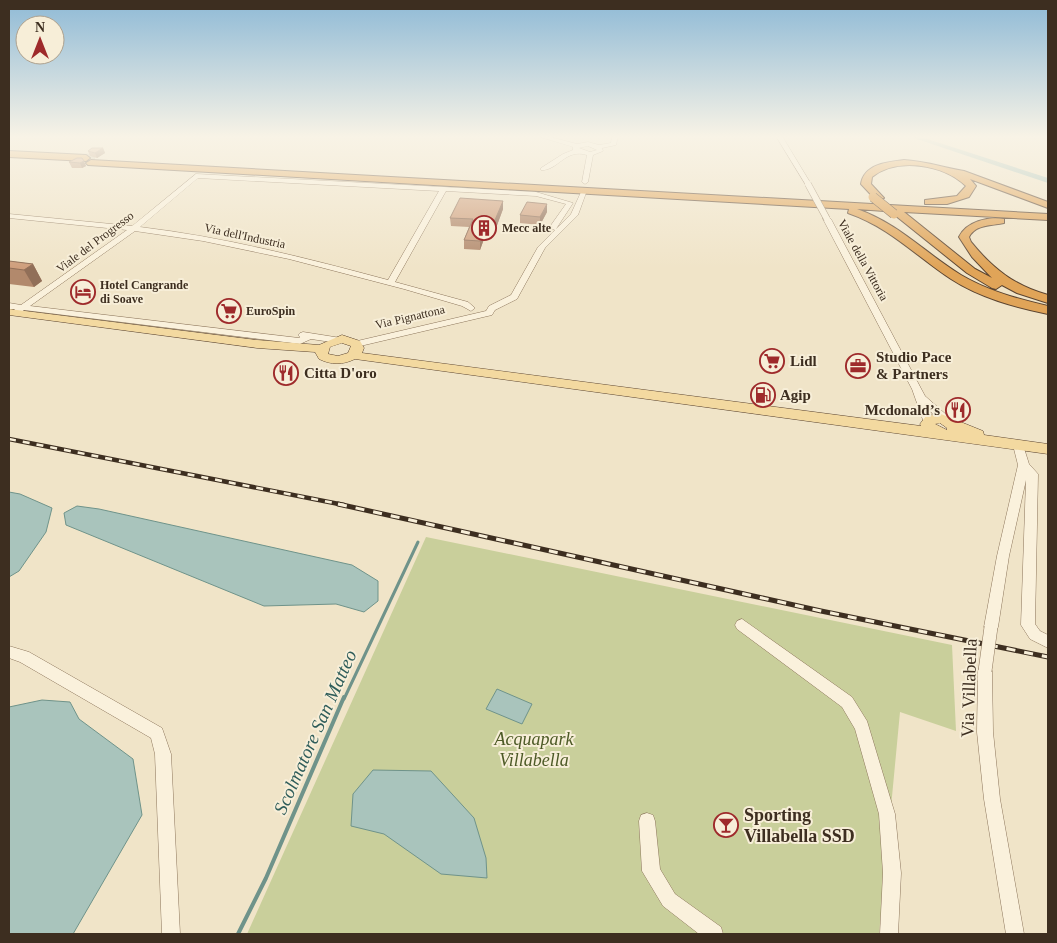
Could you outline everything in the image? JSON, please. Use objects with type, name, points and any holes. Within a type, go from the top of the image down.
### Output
[{"type":"highway","points":[[419,180],[1048,217]]},
{"type":"highway","points":[[490,180],[872,199],[1048,212]]},
{"type":"highway","points":[[860,180],[861,185],[872,199],[897,214],[977,280],[1010,295],[1048,304]]},
{"type":"highway","points":[[866,180],[866,184],[872,199]]},
{"type":"highway","points":[[872,199],[948,200],[965,196],[970,192],[971,186],[965,180]]},
{"type":"highway","points":[[979,180],[1048,205]]},
{"type":"highway","points":[[766,201],[840,208],[870,217],[897,231],[950,273],[966,283],[998,296],[1048,304]]},
{"type":"highway","points":[[1048,222],[1010,221],[985,223],[969,229],[964,237],[966,243],[994,276],[1048,304]]},
{"type":"main road","points":[[14,310],[242,343],[322,349]]},
{"type":"main road","points":[[355,349],[333,360],[323,356],[322,349],[327,343],[346,340],[355,349],[411,364],[897,428],[945,428],[994,438],[1048,445]]},
{"type":"main road","points":[[897,428],[916,426],[928,421],[931,429],[945,428],[1018,445],[1048,449]]},
{"type":"street","name":"Viale del Progresso","points":[[14,310],[134,229],[191,180]]},
{"type":"street","name":"Viale del Progresso","points":[[279,180],[536,194],[570,203],[553,228]]},
{"type":"street","name":"Viale della Vittoria","points":[[806,180],[922,398],[945,428]]},
{"type":"street","points":[[390,283],[444,188]]},
{"type":"street","name":"Via Pignattona","points":[[355,349],[470,312],[490,313],[492,308],[514,297],[542,247],[574,215],[583,193]]},
{"type":"street","name":"Via dell'Industria","points":[[9,216],[134,229],[230,243],[465,304],[470,312]]},
{"type":"street","points":[[14,310],[300,341],[309,336],[338,340]]},
{"type":"street","name":"Viale della Vittoria","points":[[922,398],[928,421]]},
{"type":"street","name":"Via Villabella","points":[[1015,934],[992,799],[985,732],[986,671],[991,627],[1003,556],[1024,465],[1018,445]]},
{"type":"street","points":[[1024,465],[1032,474],[1028,625],[1035,635],[1048,642]]},
{"type":"street","points":[[742,624],[847,702],[862,726],[887,814],[892,873],[889,934]]},
{"type":"street","points":[[9,652],[24,657],[156,733],[163,754],[171,934]]},
{"type":"street","points":[[647,821],[651,871],[669,900],[714,934]]},
{"type":"green space","name":"Acquapark Villabella","points":[[426,537],[952,645],[956,731],[900,712],[879,934],[247,934]]},
{"type":"water","points":[[9,492],[20,494],[52,508],[46,532],[19,571],[9,577]]},
{"type":"water","points":[[77,506],[99,509],[352,565],[378,581],[378,601],[364,612],[336,604],[264,606],[66,525],[64,513]]},
{"type":"water","points":[[497,689],[532,704],[522,724],[486,709]]},
{"type":"water","points":[[42,700],[70,702],[79,719],[133,759],[142,815],[73,934],[9,934],[9,707]]},
{"type":"water","points":[[373,770],[431,771],[474,818],[486,858],[487,878],[441,874],[384,834],[351,826],[353,794]]},
{"type":"building","name":"Mecc alte","points":[[460,198],[503,201],[495,220],[488,220],[480,241],[464,240],[473,219],[450,218]]},
{"type":"building","points":[[527,202],[547,204],[540,217],[520,215]]},
{"type":"building","points":[[9,261],[33,264],[24,270],[9,268]]},
{"type":"waterway","name":"Scolmatore San Matteo","points":[[344,699],[418,542]]},
{"type":"waterway","name":"Scolmatore San Matteo","points":[[238,934],[266,878],[344,697]]},
{"type":"railway","points":[[9,439],[344,505]]},
{"type":"railway","points":[[338,504],[821,611],[1048,657]]},
{"type":"place","name":"Mecc alte","points":[[484,228]]},
{"type":"place","name":"Hotel Cangrande di Soave","points":[[83,292]]},
{"type":"place","name":"EuroSpin","points":[[229,311]]},
{"type":"place","name":"Lidl","points":[[772,361]]},
{"type":"place","name":"Studio Pace & Partners","points":[[858,366]]},
{"type":"place","name":"Citta D'oro","points":[[286,373]]},
{"type":"place","name":"Agip","points":[[763,395]]},
{"type":"place","name":"Mcdonald’s","points":[[958,410]]},
{"type":"place","name":"Sporting Villabella SSD","points":[[726,825]]}]
